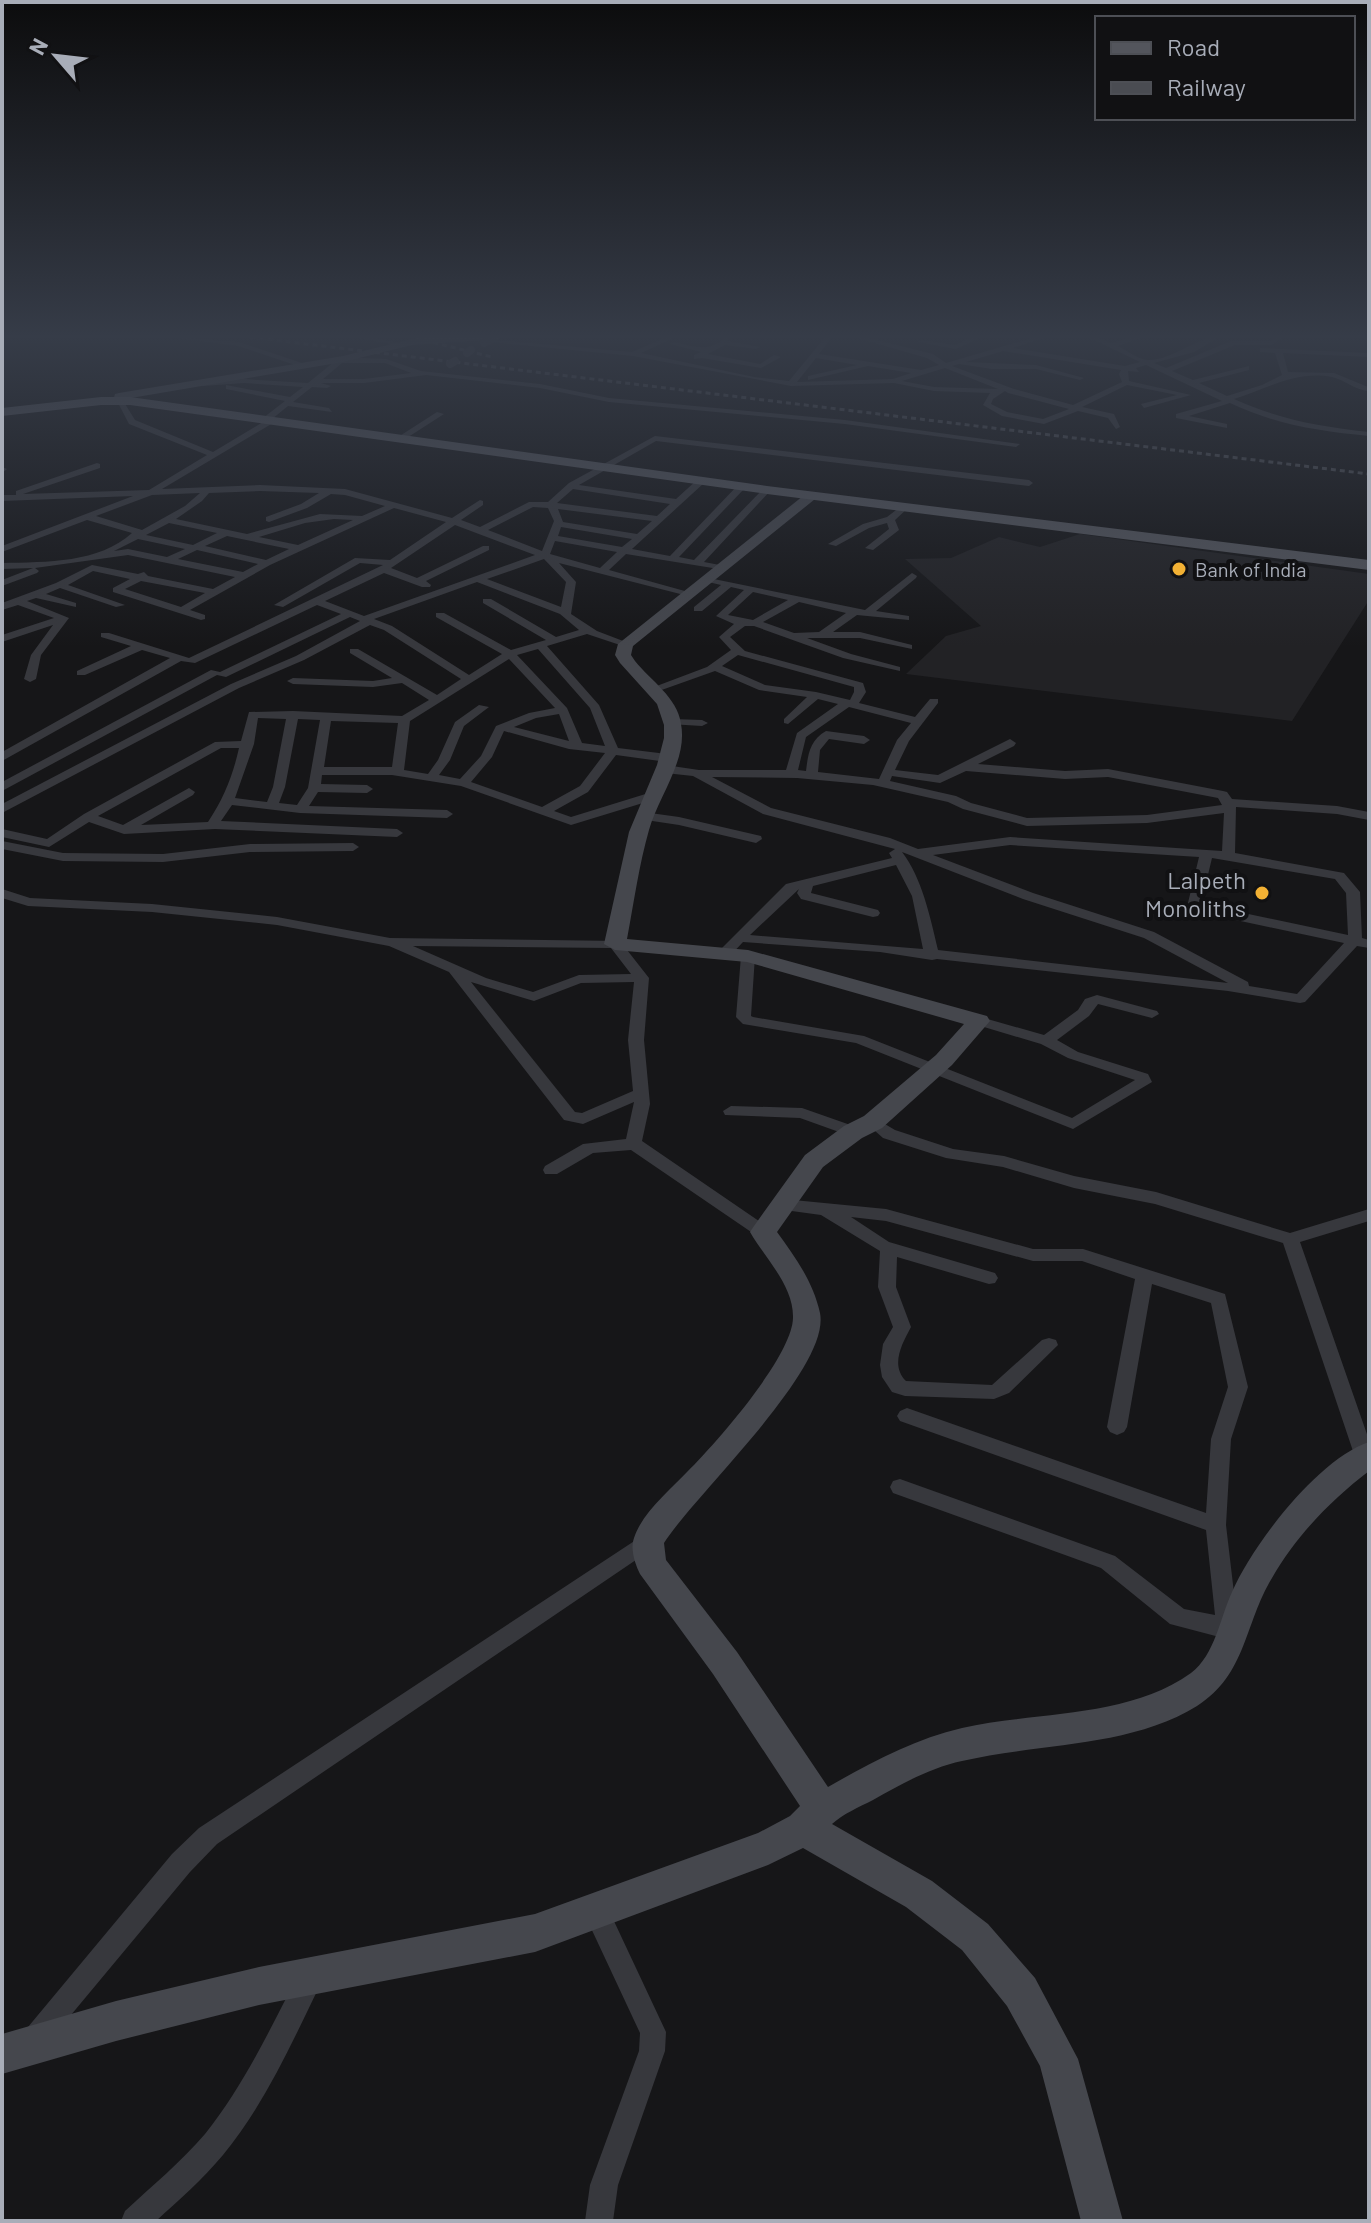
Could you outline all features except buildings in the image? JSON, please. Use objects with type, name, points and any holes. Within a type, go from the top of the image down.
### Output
[{"type":"main road","points":[[422,440],[904,507],[1369,565]]},
{"type":"main road","points":[[610,465],[741,487],[803,493]]},
{"type":"main road","points":[[803,493],[714,573],[693,602],[626,644],[623,655],[630,670],[669,710],[673,722],[666,763],[648,806],[615,944],[737,950],[979,1021],[935,1067],[863,1127],[814,1161],[763,1232],[794,1276],[807,1315],[804,1341],[781,1377],[725,1450],[663,1518],[648,1541],[651,1564],[725,1663],[813,1818],[975,1937],[1021,1992],[1058,2059],[1102,2221]]},
{"type":"main road","points":[[15,2050],[130,2017],[311,1976],[535,1933],[768,1847],[895,1769],[958,1745],[1104,1720],[1171,1704],[1208,1680],[1222,1656],[1227,1633],[1250,1587],[1287,1529],[1315,1499],[1367,1455]]},
{"type":"street","points":[[176,440],[211,454]]},
{"type":"street","points":[[2,549],[15,538],[151,492],[235,440]]},
{"type":"street","points":[[547,556],[561,493],[650,440]]},
{"type":"street","points":[[673,440],[1029,483]]},
{"type":"street","points":[[983,440],[1016,444]]},
{"type":"street","points":[[4,498],[97,466]]},
{"type":"street","points":[[602,571],[701,481]]},
{"type":"street","points":[[571,486],[676,502]]},
{"type":"street","points":[[673,558],[741,487]]},
{"type":"street","points":[[4,498],[260,488],[330,491],[396,504],[455,522],[547,556],[693,602]]},
{"type":"street","points":[[714,573],[767,490]]},
{"type":"street","points":[[101,556],[168,520],[201,499],[206,491]]},
{"type":"street","points":[[201,617],[117,590],[195,548],[304,506],[330,491]]},
{"type":"street","points":[[561,493],[668,510]]},
{"type":"street","points":[[2,757],[76,713],[388,566],[480,503]]},
{"type":"street","points":[[181,611],[242,575],[396,504]]},
{"type":"street","points":[[481,530],[529,504],[639,537]]},
{"type":"street","points":[[833,544],[866,526],[890,519],[904,507]]},
{"type":"street","points":[[555,513],[657,519]]},
{"type":"street","points":[[555,513],[647,528]]},
{"type":"street","points":[[248,538],[293,522],[349,515],[363,519]]},
{"type":"street","points":[[85,516],[137,534],[267,563]]},
{"type":"street","points":[[870,548],[895,528],[890,519]]},
{"type":"street","points":[[168,520],[297,548]]},
{"type":"street","points":[[553,538],[673,558],[750,590],[855,612],[870,611],[905,618]]},
{"type":"street","points":[[417,582],[486,548]]},
{"type":"street","points":[[2,566],[51,565],[140,552],[242,575]]},
{"type":"street","points":[[2,809],[242,682],[300,658],[366,620],[440,591],[547,556]]},
{"type":"street","points":[[547,556],[571,582],[567,613]]},
{"type":"street","points":[[279,605],[358,560],[388,566],[440,591]]},
{"type":"street","points":[[2,583],[51,565]]},
{"type":"street","points":[[2,607],[60,585],[92,568],[214,592]]},
{"type":"street","points":[[870,611],[912,576]]},
{"type":"street","points":[[478,579],[567,613],[586,631],[626,644]]},
{"type":"street","points":[[60,585],[120,605]]},
{"type":"street","points":[[750,590],[721,616],[742,623],[755,623],[896,669]]},
{"type":"street","points":[[35,594],[72,605]]},
{"type":"street","points":[[755,623],[799,598]]},
{"type":"street","points":[[17,601],[64,618]]},
{"type":"street","points":[[315,601],[388,628],[470,680]]},
{"type":"street","points":[[487,601],[556,641]]},
{"type":"street","points":[[823,634],[855,612]]},
{"type":"street","points":[[2,787],[219,673],[349,614]]},
{"type":"street","points":[[440,615],[510,654],[563,710],[577,746]]},
{"type":"street","points":[[2,639],[64,618]]},
{"type":"street","points":[[30,679],[36,655],[64,618]]},
{"type":"street","points":[[742,623],[724,637],[737,651],[856,683],[860,690],[853,704],[801,735],[791,775]]},
{"type":"street","points":[[2,629],[14,635]]},
{"type":"street","points":[[212,825],[228,801],[248,744],[253,714],[404,720],[510,654],[586,631]]},
{"type":"street","points":[[105,635],[186,659],[242,682]]},
{"type":"street","points":[[789,636],[860,635],[908,647]]},
{"type":"street","points":[[81,673],[141,646]]},
{"type":"street","points":[[541,646],[595,707],[613,751]]},
{"type":"street","points":[[354,651],[438,700]]},
{"type":"street","points":[[652,690],[714,667],[737,651]]},
{"type":"street","points":[[714,667],[759,687],[816,695],[917,721]]},
{"type":"street","points":[[293,681],[373,684],[403,680]]},
{"type":"street","points":[[788,721],[816,695]]},
{"type":"street","points":[[880,780],[917,721],[934,701]]},
{"type":"street","points":[[431,778],[444,760],[459,724],[483,707]]},
{"type":"street","points":[[463,783],[484,761],[496,732],[502,727],[535,714],[563,710]]},
{"type":"street","points":[[76,713],[89,718]]},
{"type":"street","points":[[271,807],[279,787],[293,714]]},
{"type":"street","points":[[300,809],[314,788],[326,717]]},
{"type":"street","points":[[396,772],[399,770],[404,720]]},
{"type":"street","points":[[102,722],[139,737]]},
{"type":"street","points":[[673,722],[702,723]]},
{"type":"street","points":[[502,727],[577,746],[666,763],[696,773],[767,811],[833,825],[885,841],[1028,896],[1149,935],[1255,991]]},
{"type":"street","points":[[811,777],[814,750],[826,735],[864,740]]},
{"type":"street","points":[[36,739],[69,750]]},
{"type":"street","points":[[696,773],[936,780],[1010,743]]},
{"type":"street","points":[[2,833],[49,843],[88,817],[219,745],[248,744]]},
{"type":"street","points":[[542,812],[589,784],[613,751]]},
{"type":"street","points":[[966,767],[1062,775],[1108,773],[1217,793],[1229,806],[1228,856]]},
{"type":"street","points":[[316,771],[396,772],[463,783],[565,820],[579,821],[648,806],[679,821],[756,839]]},
{"type":"street","points":[[880,780],[1034,822],[1147,819],[1229,806],[1337,810],[1369,816]]},
{"type":"street","points":[[314,788],[367,789]]},
{"type":"street","points":[[124,830],[189,792]]},
{"type":"street","points":[[228,801],[300,809],[447,814]]},
{"type":"street","points":[[88,817],[124,830],[212,825],[296,826],[397,833]]},
{"type":"street","points":[[885,841],[902,860],[919,896],[932,956]]},
{"type":"street","points":[[737,950],[880,948],[1255,991],[1300,999],[1353,941],[1353,892],[1339,876],[1228,856],[1003,841],[917,853]]},
{"type":"street","points":[[2,845],[63,857],[149,858],[254,848],[353,847]]},
{"type":"street","points":[[1206,854],[1194,907],[1369,944]]},
{"type":"street","points":[[902,860],[791,887],[737,950],[744,1020],[854,1037],[1073,1124],[1144,1082],[1142,1077],[1073,1055],[1046,1041],[979,1021]]},
{"type":"street","points":[[808,882],[804,893],[806,896],[873,913]]},
{"type":"street","points":[[2,893],[28,902],[152,908],[277,921],[390,942],[615,944],[642,978],[636,1040],[641,1093],[634,1144]]},
{"type":"street","points":[[390,942],[534,997],[579,979],[642,978]]},
{"type":"street","points":[[454,969],[570,1116],[583,1119],[641,1093]]},
{"type":"street","points":[[1046,1041],[1084,1013],[1090,1002],[1097,999],[1152,1014]]},
{"type":"street","points":[[731,1111],[802,1113],[889,1134],[952,1154],[1004,1162],[1074,1182],[1156,1198],[1290,1239],[1369,1215]]},
{"type":"street","points":[[551,1170],[589,1148],[634,1144],[763,1232]]},
{"type":"street","points":[[783,1205],[891,1216],[1033,1255],[1083,1255],[1215,1297],[1222,1303],[1238,1387],[1221,1439],[1216,1525],[1227,1633],[1178,1617],[1108,1562],[900,1487]]},
{"type":"street","points":[[824,1209],[889,1249],[989,1278]]},
{"type":"street","points":[[1290,1239],[1367,1455]]},
{"type":"street","points":[[889,1249],[887,1287],[902,1327],[892,1345],[890,1379],[894,1385],[905,1389],[994,1392],[1049,1345]]},
{"type":"street","points":[[1117,1427],[1145,1275]]},
{"type":"street","points":[[907,1416],[1216,1525]]},
{"type":"street","points":[[15,2050],[208,1836],[648,1541]]},
{"type":"street","points":[[596,1911],[653,2032],[652,2051],[604,2185],[599,2221]]},
{"type":"street","points":[[135,2221],[195,2165],[233,2119],[255,2084],[311,1976]]},
{"type":"shaded area","points":[[1080,534],[1369,574],[1369,600],[1292,721],[906,674],[946,636],[981,626],[905,559],[951,558],[999,537],[1040,547]]},
{"type":"railway","points":[[1089,440],[1369,474]]},
{"type":"place","name":"Bank of India","points":[[1179,569]]},
{"type":"place","name":"Lalpeth Monoliths","points":[[1262,893]]}]
